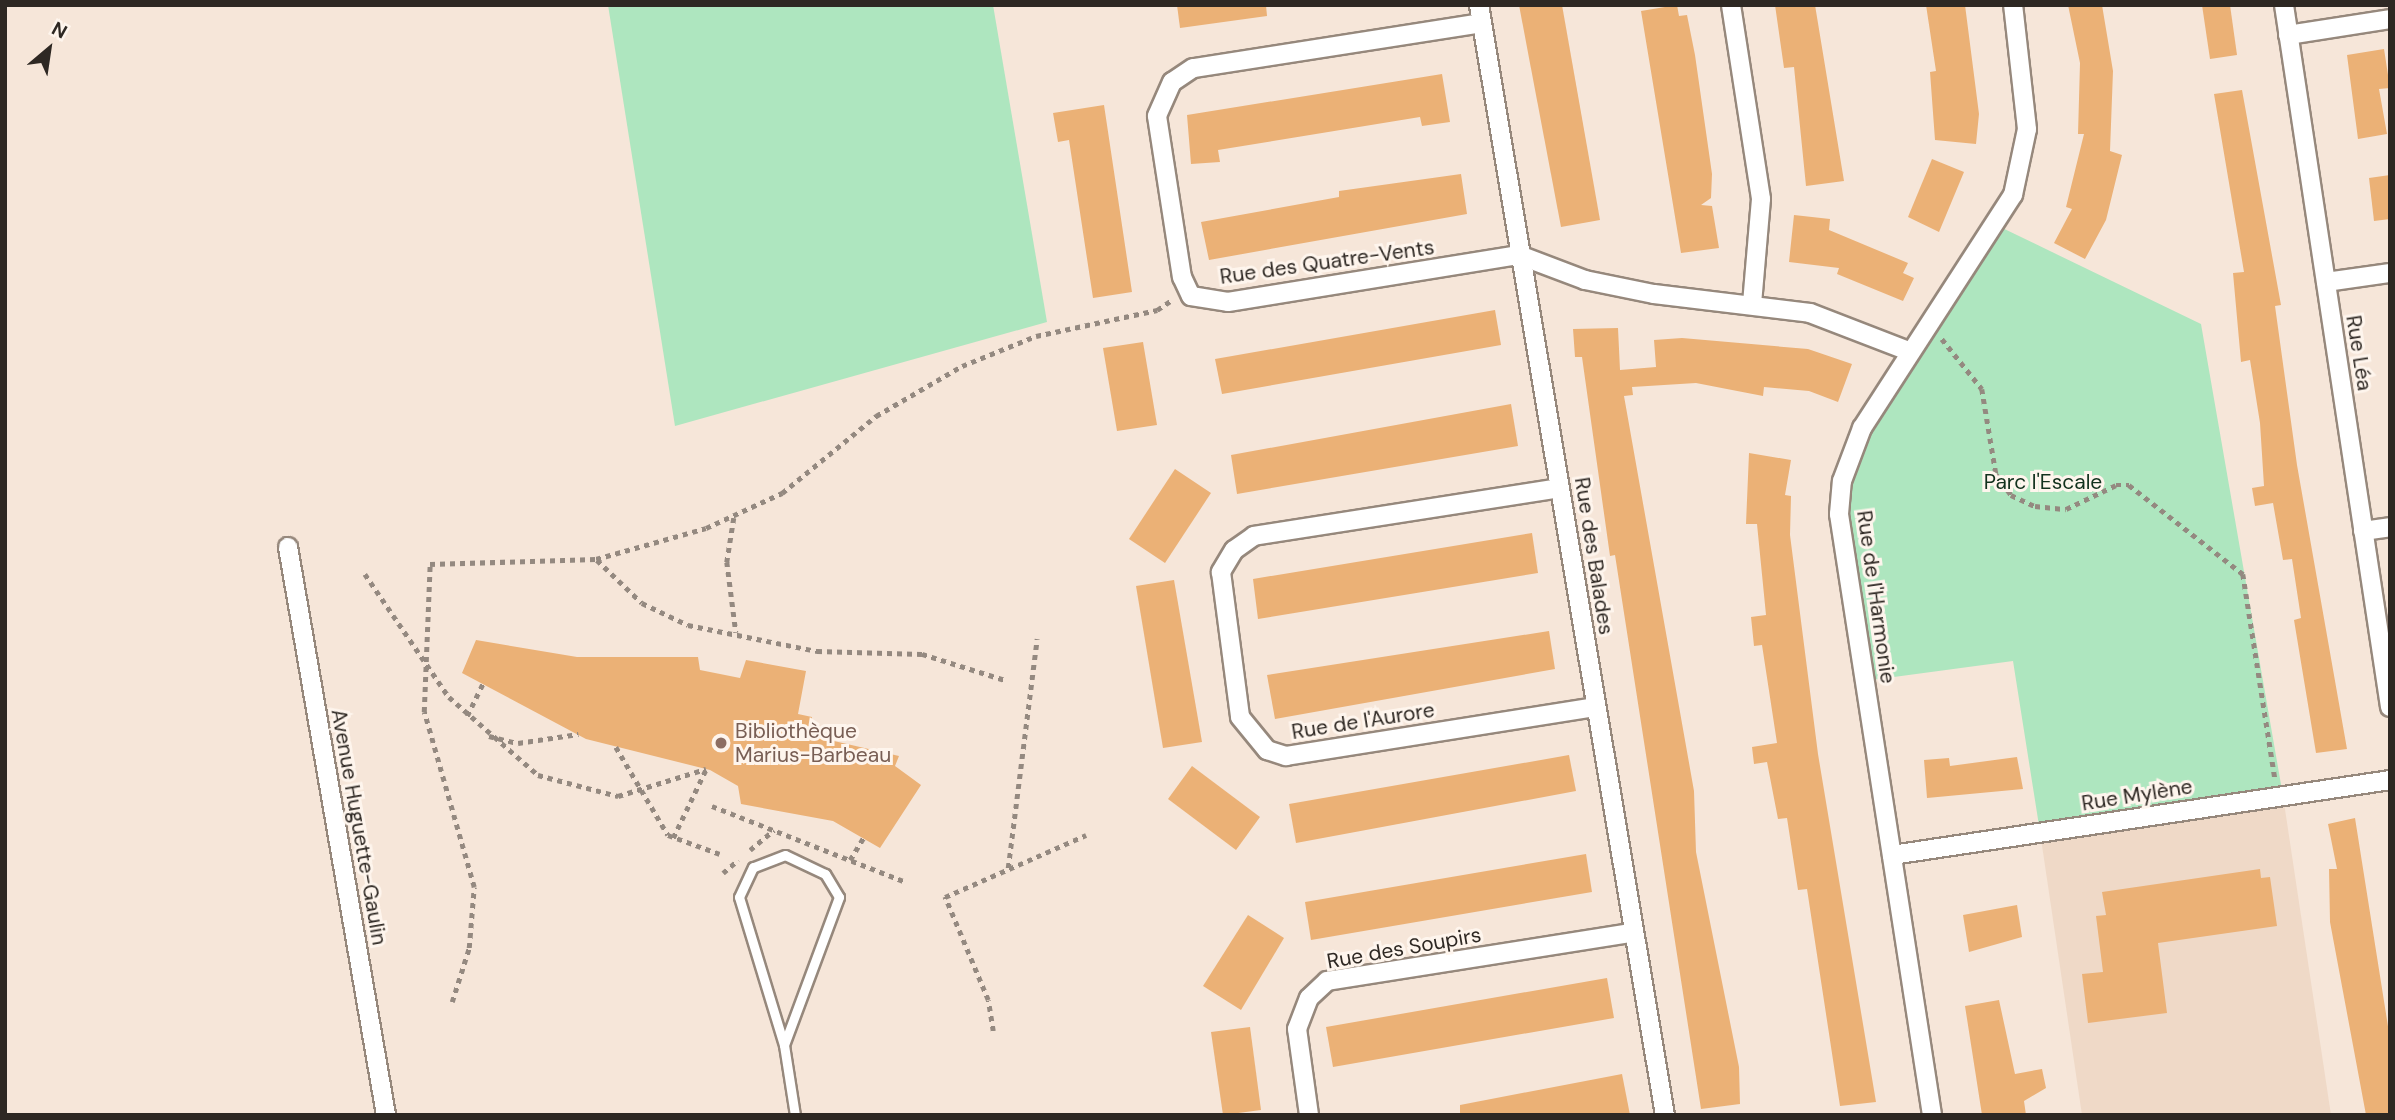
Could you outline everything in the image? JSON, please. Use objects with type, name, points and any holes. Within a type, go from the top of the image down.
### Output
[{"type":"street","points":[[1731,5],[1761,199],[1752,305]]},
{"type":"street","name":"Rue de l'Harmonie","points":[[1932,1115],[1839,514],[1850,453],[1911,352],[2013,195],[2023,159],[2027,129],[2013,5]]},
{"type":"street","name":"Rue Léa","points":[[2284,5],[2390,707]]},
{"type":"street","name":"Rue des Quatre-Vents","points":[[1480,14],[1193,68],[1172,82],[1157,116],[1182,277],[1191,296],[1228,302],[1519,255],[1585,280],[1836,320],[1911,352]]},
{"type":"street","name":"Rue des Balades","points":[[1480,14],[1560,488],[1630,933],[1665,1115]]},
{"type":"street","points":[[2288,35],[2390,19]]},
{"type":"street","points":[[2326,282],[2390,272]]},
{"type":"street","name":"Rue de l'Aurore","points":[[1560,488],[1254,536],[1234,550],[1221,572],[1240,717],[1267,750],[1286,756],[1595,708]]},
{"type":"street","points":[[2363,531],[2390,527]]},
{"type":"street","name":"Avenue Huguette-Gaulin","points":[[288,547],[386,1115]]},
{"type":"street","name":"Rue Mylène","points":[[1892,855],[2390,780]]},
{"type":"street","name":"Rue des Soupirs","points":[[1309,1115],[1297,1029],[1309,998],[1327,981],[1630,933]]},
{"type":"lane","points":[[784,1045],[839,897],[825,874],[785,855],[753,867],[739,897],[784,1045],[795,1115]]},
{"type":"path","points":[[452,1002],[469,948],[474,887],[428,742],[421,662],[430,564],[596,559],[734,517],[815,470],[918,388],[962,366],[1036,336],[1157,310],[1169,302]]},
{"type":"path","points":[[1926,329],[1949,344],[1976,376],[1986,402],[1996,474],[2011,495],[2035,506],[2066,509],[2116,485],[2129,485],[2243,574],[2278,797]]},
{"type":"path","points":[[734,517],[727,562],[736,632]]},
{"type":"path","points":[[596,559],[663,615],[817,651],[922,654],[1005,680]]},
{"type":"path","points":[[365,574],[421,662],[467,716],[517,762],[563,786],[640,794],[706,769],[673,838]]},
{"type":"path","points":[[1008,869],[1037,639]]},
{"type":"path","points":[[467,716],[483,683]]},
{"type":"path","points":[[488,736],[518,743],[578,734]]},
{"type":"path","points":[[616,747],[640,794],[673,838],[720,854]]},
{"type":"path","points":[[712,806],[906,881]]},
{"type":"path","points":[[993,1031],[988,1000],[944,897],[1086,835]]},
{"type":"path","points":[[850,860],[863,838]]},
{"type":"shaded area","points":[[2283,796],[2331,1115],[2082,1115],[2040,832]]},
{"type":"green space","points":[[608,5],[993,5],[1047,322],[675,426]]},
{"type":"green space","name":"Parc l'Escale","points":[[1994,224],[2201,324],[2283,796],[2040,832],[2013,661],[1864,681],[1842,550],[1850,453]]},
{"type":"building","points":[[1177,5],[1266,5],[1267,16],[1180,28]]},
{"type":"building","points":[[1519,5],[1562,5],[1600,220],[1561,227]]},
{"type":"building","points":[[1677,5],[1679,16],[1687,15],[1712,174],[1711,198],[1701,205],[1712,206],[1719,248],[1681,253],[1641,11]]},
{"type":"building","points":[[1775,5],[1815,5],[1844,181],[1806,186],[1794,67],[1784,68]]},
{"type":"building","points":[[1926,5],[1965,5],[1979,114],[1976,144],[1935,140],[1930,72],[1936,71]]},
{"type":"building","points":[[2068,5],[2102,5],[2113,71],[2110,151],[2122,155],[2106,220],[2085,259],[2054,243],[2072,209],[2066,207],[2084,134],[2078,134],[2080,63]]},
{"type":"building","points":[[2202,5],[2230,5],[2237,55],[2210,59]]},
{"type":"building","points":[[2384,49],[2390,88],[2379,89],[2387,134],[2358,139],[2347,55]]},
{"type":"building","points":[[1442,74],[1450,122],[1422,126],[1420,117],[1218,150],[1220,162],[1191,164],[1187,115]]},
{"type":"building","points":[[2242,90],[2281,305],[2275,306],[2297,465],[2347,749],[2316,753],[2294,620],[2301,618],[2292,559],[2283,560],[2273,503],[2255,506],[2252,488],[2264,486],[2260,423],[2250,360],[2241,362],[2233,273],[2244,272],[2214,94]]},
{"type":"building","points":[[1104,105],[1132,292],[1093,298],[1069,140],[1058,142],[1053,113]]},
{"type":"building","points":[[1932,159],[1964,172],[1939,232],[1908,217]]},
{"type":"building","points":[[1461,174],[1467,214],[1209,260],[1201,222],[1339,197],[1339,191]]},
{"type":"building","points":[[2390,175],[2390,219],[2374,221],[2369,178]]},
{"type":"building","points":[[1794,215],[1830,219],[1829,230],[1908,263],[1903,273],[1914,278],[1903,301],[1837,274],[1839,268],[1789,262]]},
{"type":"building","points":[[1495,310],[1501,345],[1222,394],[1215,359]]},
{"type":"building","points":[[1618,328],[1620,370],[1656,367],[1654,340],[1682,338],[1808,349],[1852,364],[1838,402],[1809,391],[1764,387],[1763,396],[1696,383],[1632,387],[1633,395],[1624,396],[1694,791],[1696,852],[1739,1067],[1740,1104],[1701,1109],[1615,555],[1610,556],[1582,357],[1575,357],[1573,329]]},
{"type":"building","points":[[1143,342],[1157,425],[1117,431],[1103,348]]},
{"type":"building","points":[[1511,404],[1518,446],[1237,494],[1231,455]]},
{"type":"building","points":[[1749,453],[1791,460],[1785,495],[1791,496],[1790,535],[1818,754],[1876,1102],[1840,1106],[1807,889],[1798,890],[1787,818],[1778,819],[1767,762],[1754,764],[1752,747],[1777,743],[1762,645],[1754,646],[1751,617],[1766,615],[1757,524],[1746,524]]},
{"type":"building","points":[[1175,469],[1211,493],[1165,563],[1129,539]]},
{"type":"building","points":[[1532,533],[1538,573],[1258,619],[1253,579]]},
{"type":"building","points":[[1174,580],[1202,742],[1163,748],[1136,586]]},
{"type":"building","points":[[1549,631],[1555,669],[1275,719],[1267,675]]},
{"type":"building","name":"Bibliothèque Marius-Barbeau","points":[[476,640],[577,657],[698,657],[700,670],[740,678],[746,660],[806,671],[798,714],[812,717],[808,735],[899,756],[895,766],[921,785],[880,848],[833,821],[741,804],[738,786],[710,770],[586,739],[462,673]]},
{"type":"building","points":[[1569,755],[1576,791],[1296,843],[1289,804]]},
{"type":"building","points":[[2017,757],[2023,789],[1927,798],[1924,760],[1949,758],[1950,766]]},
{"type":"building","points":[[1192,766],[1260,817],[1236,850],[1168,799]]},
{"type":"building","points":[[2355,818],[2390,1039],[2390,1115],[2366,1115],[2330,922],[2329,869],[2337,869],[2328,824]]},
{"type":"building","points":[[1586,854],[1592,892],[1311,940],[1305,902]]},
{"type":"building","points":[[2260,869],[2261,878],[2270,877],[2277,926],[2158,943],[2167,1013],[2088,1023],[2082,974],[2103,972],[2096,916],[2106,915],[2102,892]]},
{"type":"building","points":[[2017,905],[2022,937],[1969,952],[1963,915]]},
{"type":"building","points":[[1248,915],[1284,938],[1241,1010],[1203,986]]},
{"type":"building","points":[[1607,978],[1614,1018],[1333,1067],[1326,1027]]},
{"type":"building","points":[[1999,1000],[2015,1074],[2042,1069],[2046,1088],[2024,1101],[2026,1115],[1982,1115],[1965,1006]]},
{"type":"building","points":[[1250,1027],[1261,1110],[1223,1115],[1211,1032]]},
{"type":"building","points":[[1622,1074],[1630,1115],[1460,1115],[1460,1105]]},
{"type":"place","name":"Bibliothèque Marius-Barbeau","points":[[721,743]]}]
